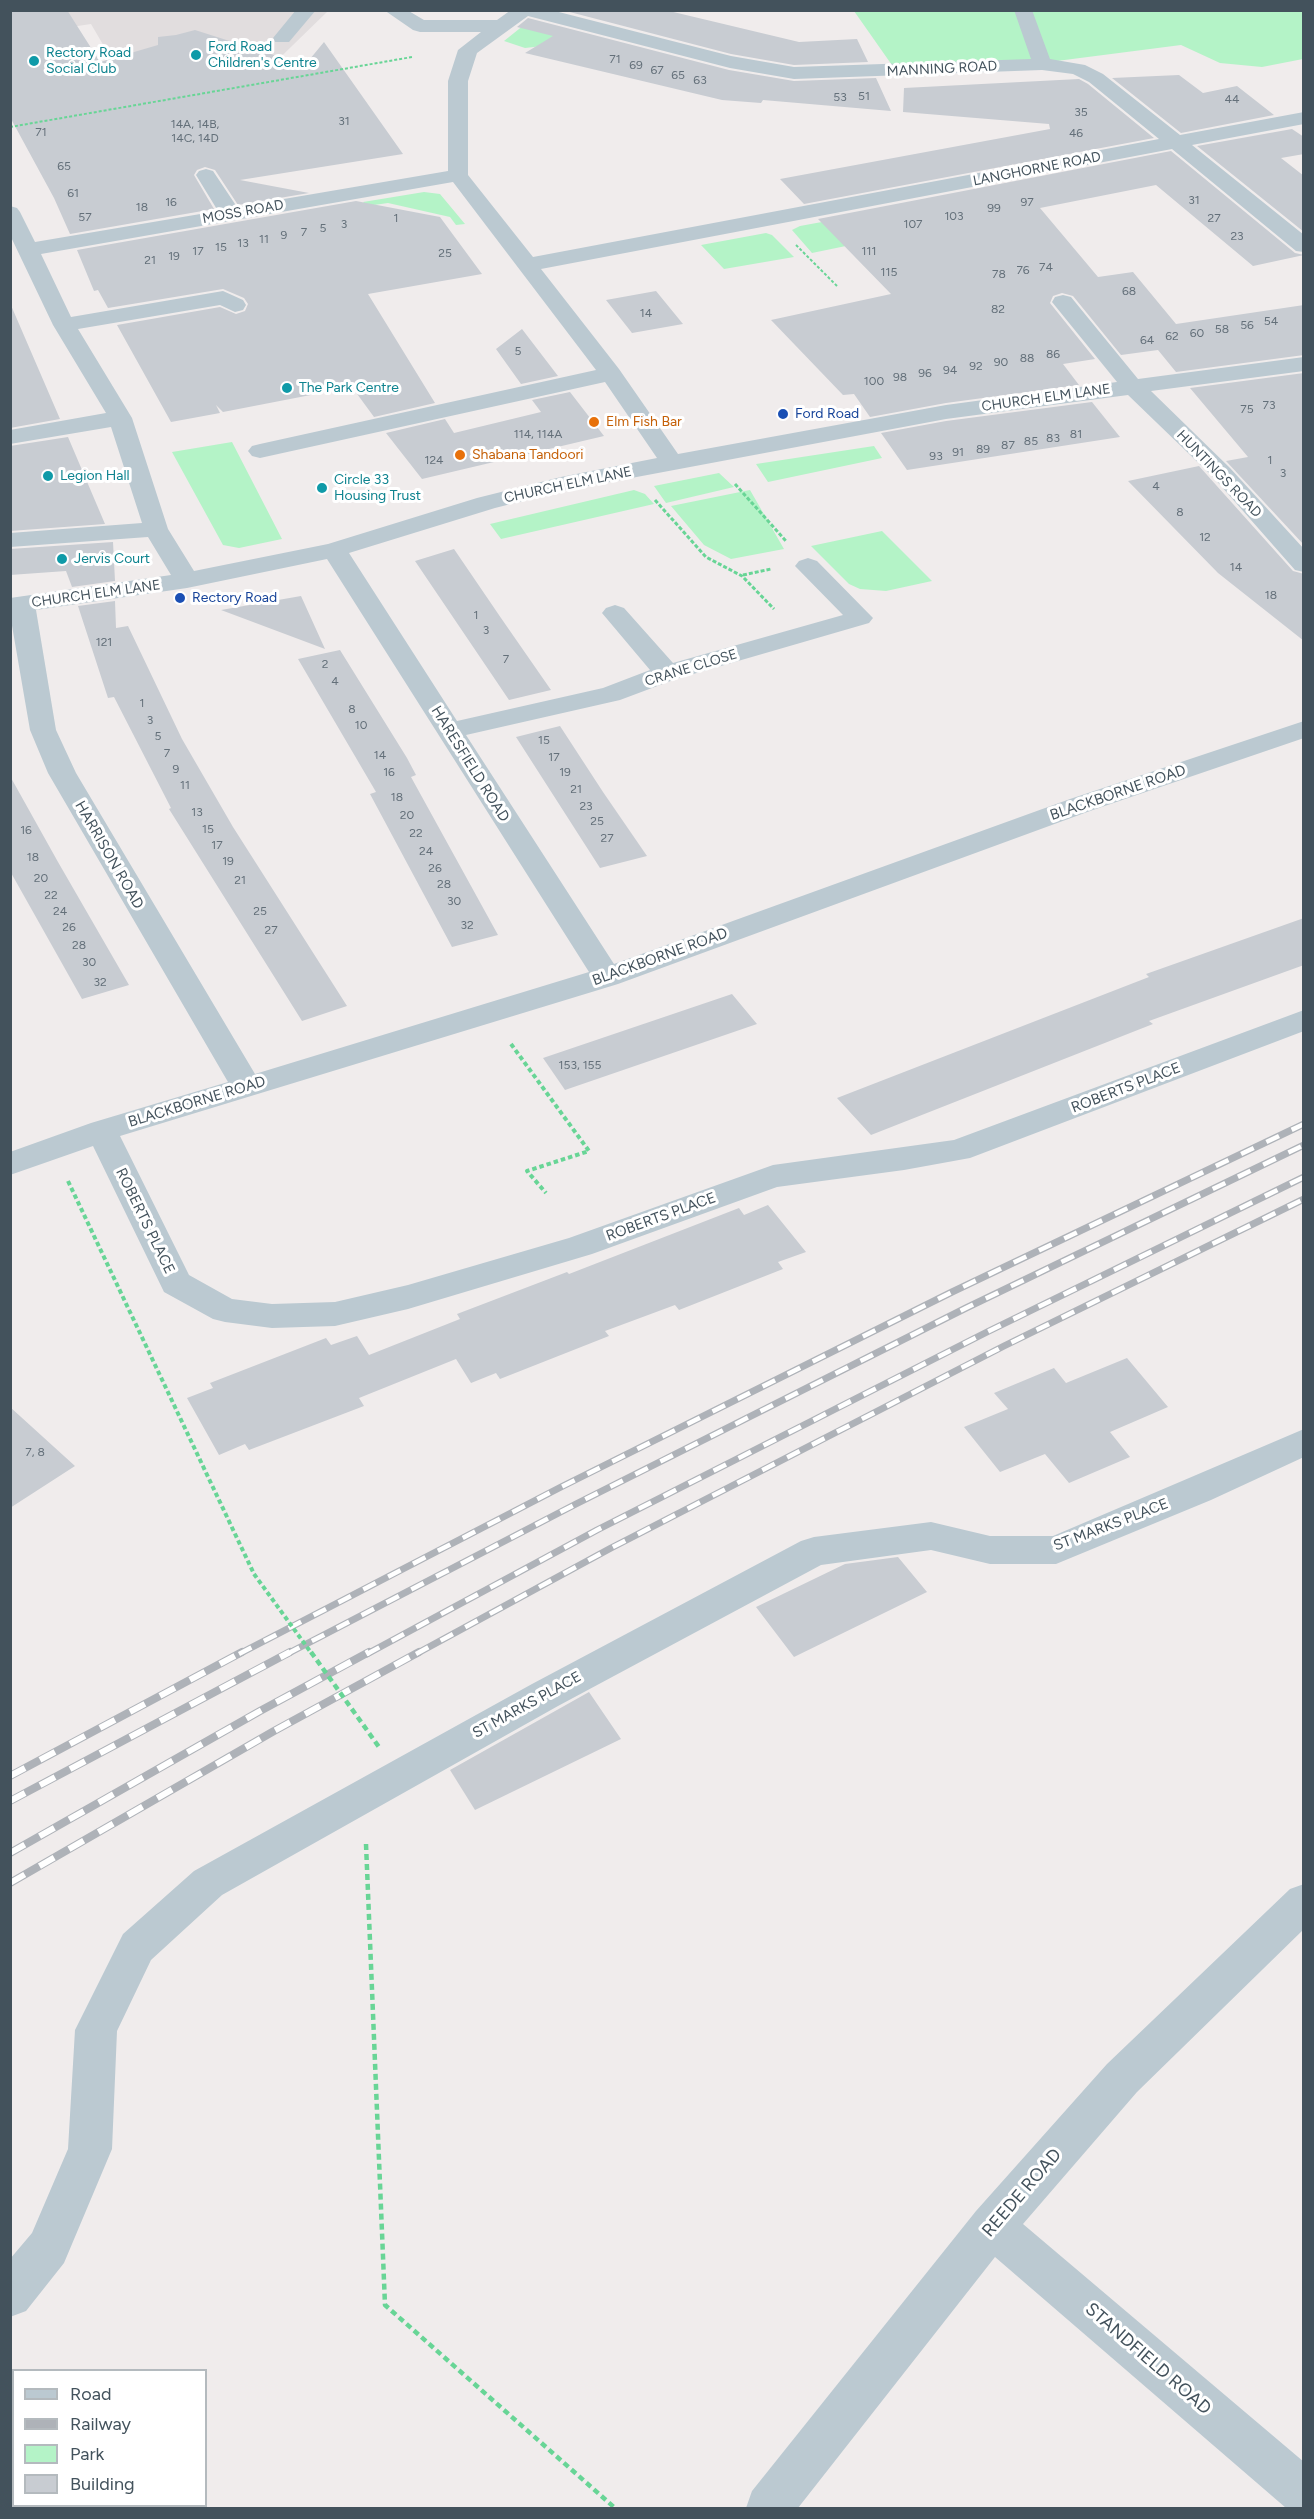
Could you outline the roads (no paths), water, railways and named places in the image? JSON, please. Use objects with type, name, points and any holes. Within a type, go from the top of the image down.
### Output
[{"type":"street","points":[[282,38],[307,10]]},
{"type":"street","points":[[393,10],[420,26],[502,26]]},
{"type":"street","points":[[525,10],[468,50],[458,81],[458,174],[611,374],[673,464]]},
{"type":"street","name":"MANNING ROAD","points":[[525,10],[730,62],[794,74],[1042,64],[1060,65],[1087,72],[1304,246]]},
{"type":"street","points":[[1023,10],[1042,64]]},
{"type":"street","name":"LANGHORNE ROAD","points":[[527,265],[1304,118]]},
{"type":"street","points":[[206,174],[231,214]]},
{"type":"street","name":"MOSS ROAD","points":[[28,250],[458,174]]},
{"type":"street","points":[[10,212],[64,325],[120,418],[156,529],[187,580]]},
{"type":"street","points":[[64,325],[223,298],[235,305]]},
{"type":"street","name":"CHURCH ELM LANE","points":[[1063,303],[1131,385]]},
{"type":"street","name":"CHURCH ELM LANE","points":[[16,605],[187,580],[334,550],[486,503],[561,484],[946,412],[1131,385],[1304,364]]},
{"type":"street","points":[[260,451],[611,374]]},
{"type":"street","name":"HUNTINGS ROAD","points":[[1131,385],[1222,473],[1304,565]]},
{"type":"street","points":[[10,437],[120,418]]},
{"type":"street","points":[[10,540],[156,529]]},
{"type":"street","name":"HARESFIELD ROAD","points":[[334,550],[607,977]]},
{"type":"street","name":"CRANE CLOSE","points":[[450,731],[611,694],[667,673],[860,618],[808,566]]},
{"type":"street","name":"HARRISON ROAD","points":[[16,605],[43,730],[62,773],[247,1087]]},
{"type":"street","points":[[615,613],[667,673]]},
{"type":"street","name":"BLACKBORNE ROAD","points":[[10,1164],[102,1131],[607,977],[1058,813],[1304,729]]},
{"type":"street","name":"ROBERTS PLACE","points":[[102,1131],[176,1283],[225,1310],[272,1316],[335,1314],[408,1297],[569,1249],[774,1176],[904,1160],[959,1150],[1304,1020]]},
{"type":"street","name":"ST MARKS PLACE","points":[[10,2295],[48,2248],[90,2149],[96,2030],[137,1947],[208,1883],[545,1695],[814,1551],[931,1536],[990,1550],[1056,1550],[1304,1442]]},
{"type":"street","name":"REEDE ROAD","points":[[769,2508],[992,2226],[1122,2078],[1304,1902]]},
{"type":"street","name":"STANDFIELD ROAD","points":[[992,2226],[1304,2493]]},
{"type":"railway","points":[[239,1654],[561,1487],[952,1292],[1304,1124]]},
{"type":"railway","points":[[287,1654],[576,1504],[966,1308],[1304,1145]]},
{"type":"railway","points":[[367,1654],[597,1530],[989,1331],[1304,1177]]},
{"type":"railway","points":[[416,1654],[611,1548],[1004,1346],[1304,1199]]},
{"type":"railway","points":[[10,1776],[242,1652]]},
{"type":"railway","points":[[10,1801],[290,1652]]},
{"type":"railway","points":[[10,1853],[369,1652]]},
{"type":"railway","points":[[10,1883],[274,1731],[419,1652]]},
{"type":"place","name":"Ford Road Children's Centre","points":[[196,55]]},
{"type":"place","name":"Rectory Road Social Club","points":[[34,61]]},
{"type":"place","name":"The Park Centre","points":[[287,388]]},
{"type":"place","name":"Ford Road","points":[[783,414]]},
{"type":"place","name":"Elm Fish Bar","points":[[594,422]]},
{"type":"place","name":"Shabana Tandoori","points":[[460,455]]},
{"type":"place","name":"Legion Hall","points":[[48,476]]},
{"type":"place","name":"Circle 33 Housing Trust","points":[[322,488]]},
{"type":"place","name":"Jervis Court","points":[[62,559]]},
{"type":"place","name":"Rectory Road","points":[[180,598]]}]
